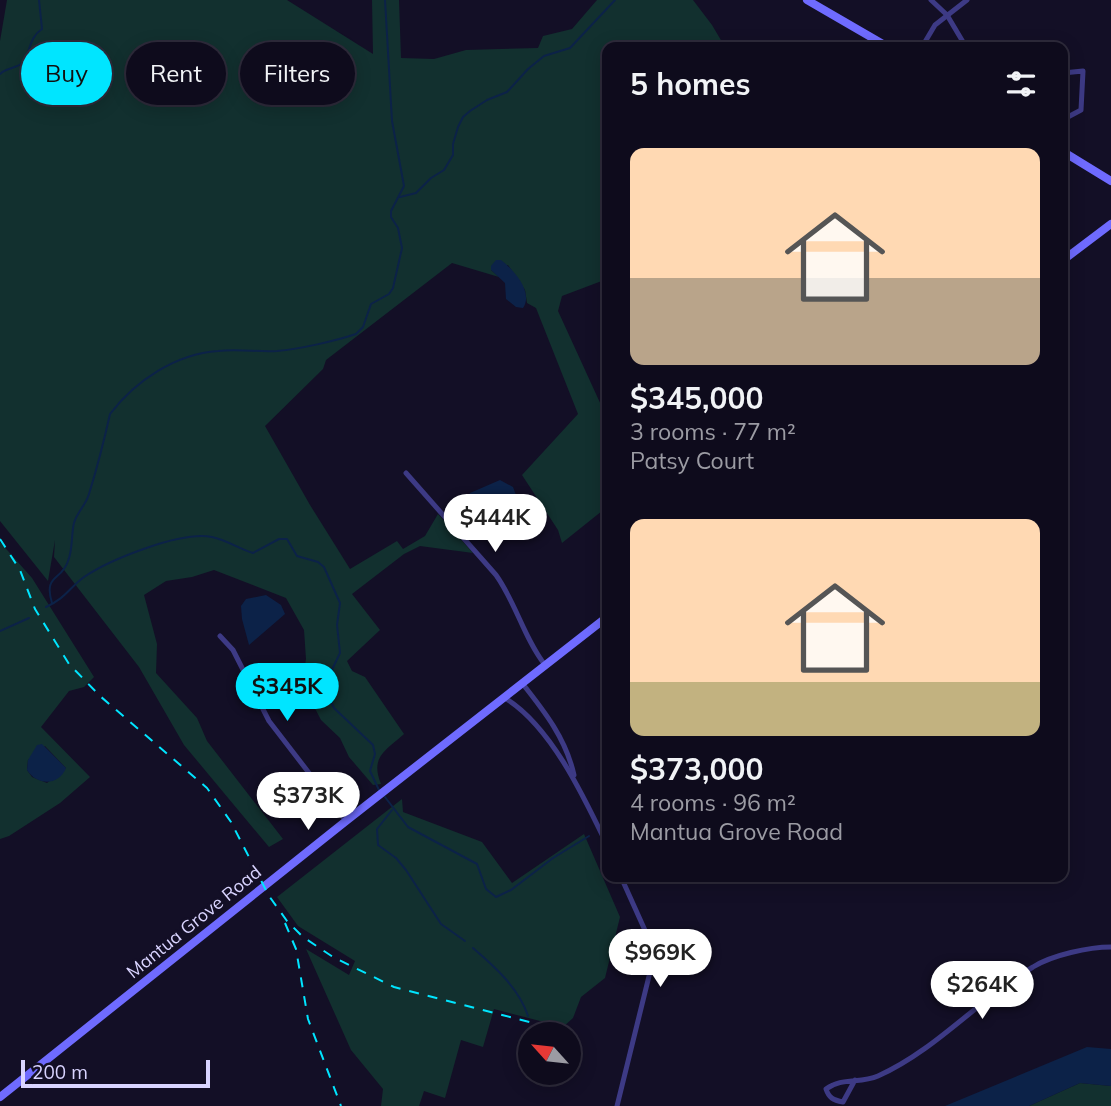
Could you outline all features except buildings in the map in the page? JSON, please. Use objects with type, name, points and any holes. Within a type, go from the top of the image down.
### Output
[{"type":"main road","points":[[807,0],[879,42]]},
{"type":"main road","points":[[1068,155],[1111,181]]},
{"type":"main road","points":[[1068,256],[1111,224]]},
{"type":"main road","name":"Mantua Grove Road","points":[[0,1097],[602,621]]},
{"type":"street","points":[[931,0],[947,15],[964,42]]},
{"type":"street","points":[[925,42],[935,25],[967,0]]},
{"type":"street","points":[[1068,72],[1083,71],[1081,110],[1068,115]]},
{"type":"street","points":[[406,473],[496,575],[505,588],[536,654],[545,666]]},
{"type":"street","points":[[220,636],[233,650],[269,721],[346,821]]},
{"type":"street","points":[[522,683],[557,730],[571,760],[575,778]]},
{"type":"street","points":[[505,698],[521,707],[575,778],[602,835]]},
{"type":"street","points":[[617,1106],[651,968],[648,937],[623,882]]},
{"type":"street","points":[[855,1080],[843,1102],[833,1100],[828,1095],[826,1088],[839,1081],[878,1076],[913,1056],[1034,966],[1079,951],[1111,947]]},
{"type":"green space","points":[[7,0],[287,0],[354,42],[240,42],[240,105],[355,105],[355,43],[373,54],[372,0],[399,0],[401,58],[434,59],[466,50],[538,48],[543,36],[572,29],[597,0],[693,0],[712,25],[722,42],[602,42],[602,281],[562,296],[558,311],[602,407],[602,511],[562,543],[558,530],[522,475],[578,414],[536,308],[527,303],[525,290],[508,265],[491,270],[499,277],[452,263],[326,360],[323,369],[265,426],[350,569],[397,541],[403,549],[425,536],[438,514],[473,553],[420,546],[404,554],[352,594],[380,630],[347,661],[352,671],[365,677],[404,734],[385,750],[378,761],[381,784],[373,785],[349,757],[340,738],[321,720],[302,683],[306,659],[304,630],[286,598],[214,570],[166,581],[144,595],[157,644],[156,673],[197,718],[207,741],[283,839],[269,847],[184,745],[139,667],[54,557],[55,540],[48,581],[0,521],[0,41]]},
{"type":"green space","points":[[0,542],[32,578],[94,677],[84,687],[69,691],[41,727],[90,777],[60,803],[0,839]],"holes":[[[45,746],[66,768],[47,783],[32,777],[27,770],[28,760]]]},
{"type":"green space","points":[[402,799],[403,812],[482,842],[512,883],[584,834],[602,876],[602,882],[605,882],[620,917],[605,978],[581,997],[573,1018],[569,1022],[544,1022],[494,1009],[483,1047],[461,1040],[445,1098],[424,1091],[419,1106],[381,1106],[383,1089],[351,1050],[306,949],[349,975],[355,961],[298,926],[277,897]]},
{"type":"green space","points":[[1080,1083],[1111,1086],[1111,1106],[1029,1106]]},
{"type":"water","points":[[496,260],[506,264],[521,281],[526,295],[523,308],[516,307],[506,299],[505,283],[491,270]]},
{"type":"water","points":[[500,480],[513,487],[516,495],[480,515],[474,514],[468,497],[470,493]]},
{"type":"water","points":[[266,595],[281,605],[285,614],[249,645],[241,606],[246,599]]},
{"type":"water","points":[[42,744],[66,768],[63,774],[53,781],[36,779],[27,770],[28,760],[37,745]]},
{"type":"water","points":[[1087,1047],[1111,1049],[1111,1086],[1080,1083],[1029,1106],[945,1106]]},
{"type":"waterway","points":[[0,74],[21,64],[34,37],[42,29],[39,0]]},
{"type":"waterway","points":[[52,603],[50,587],[68,561],[74,523],[89,494],[110,414],[132,390],[172,363],[202,353],[225,350],[286,350],[356,334],[363,327],[371,304],[389,294],[393,288],[402,248],[391,211],[404,186],[392,121],[385,0]]},
{"type":"waterway","points":[[400,197],[416,193],[444,170],[453,155],[453,144],[463,117],[487,100],[507,92],[544,56],[570,48],[615,0]]},
{"type":"waterway","points":[[46,607],[59,600],[84,577],[96,570],[165,542],[199,536],[212,537],[253,553],[279,539],[287,539],[297,556],[318,562],[324,567],[340,603],[337,625],[340,653],[327,680],[328,695],[334,708],[373,745],[375,754],[370,771],[379,790]]},
{"type":"waterway","points":[[0,631],[29,618]]},
{"type":"waterway","points":[[385,797],[408,827],[477,864],[486,889],[496,897],[511,890],[553,858],[589,836]]},
{"type":"waterway","points":[[392,810],[377,829],[378,845],[396,858],[406,870],[441,924],[465,941]]},
{"type":"waterway","points":[[473,948],[512,987],[528,1016]]},
{"type":"railway","points":[[0,539],[20,570],[35,609],[69,664],[100,696],[207,788],[231,822],[269,896],[287,921],[303,937],[333,957],[394,987],[530,1022]]},
{"type":"railway","points":[[285,923],[296,949],[308,1019],[341,1106]]}]
